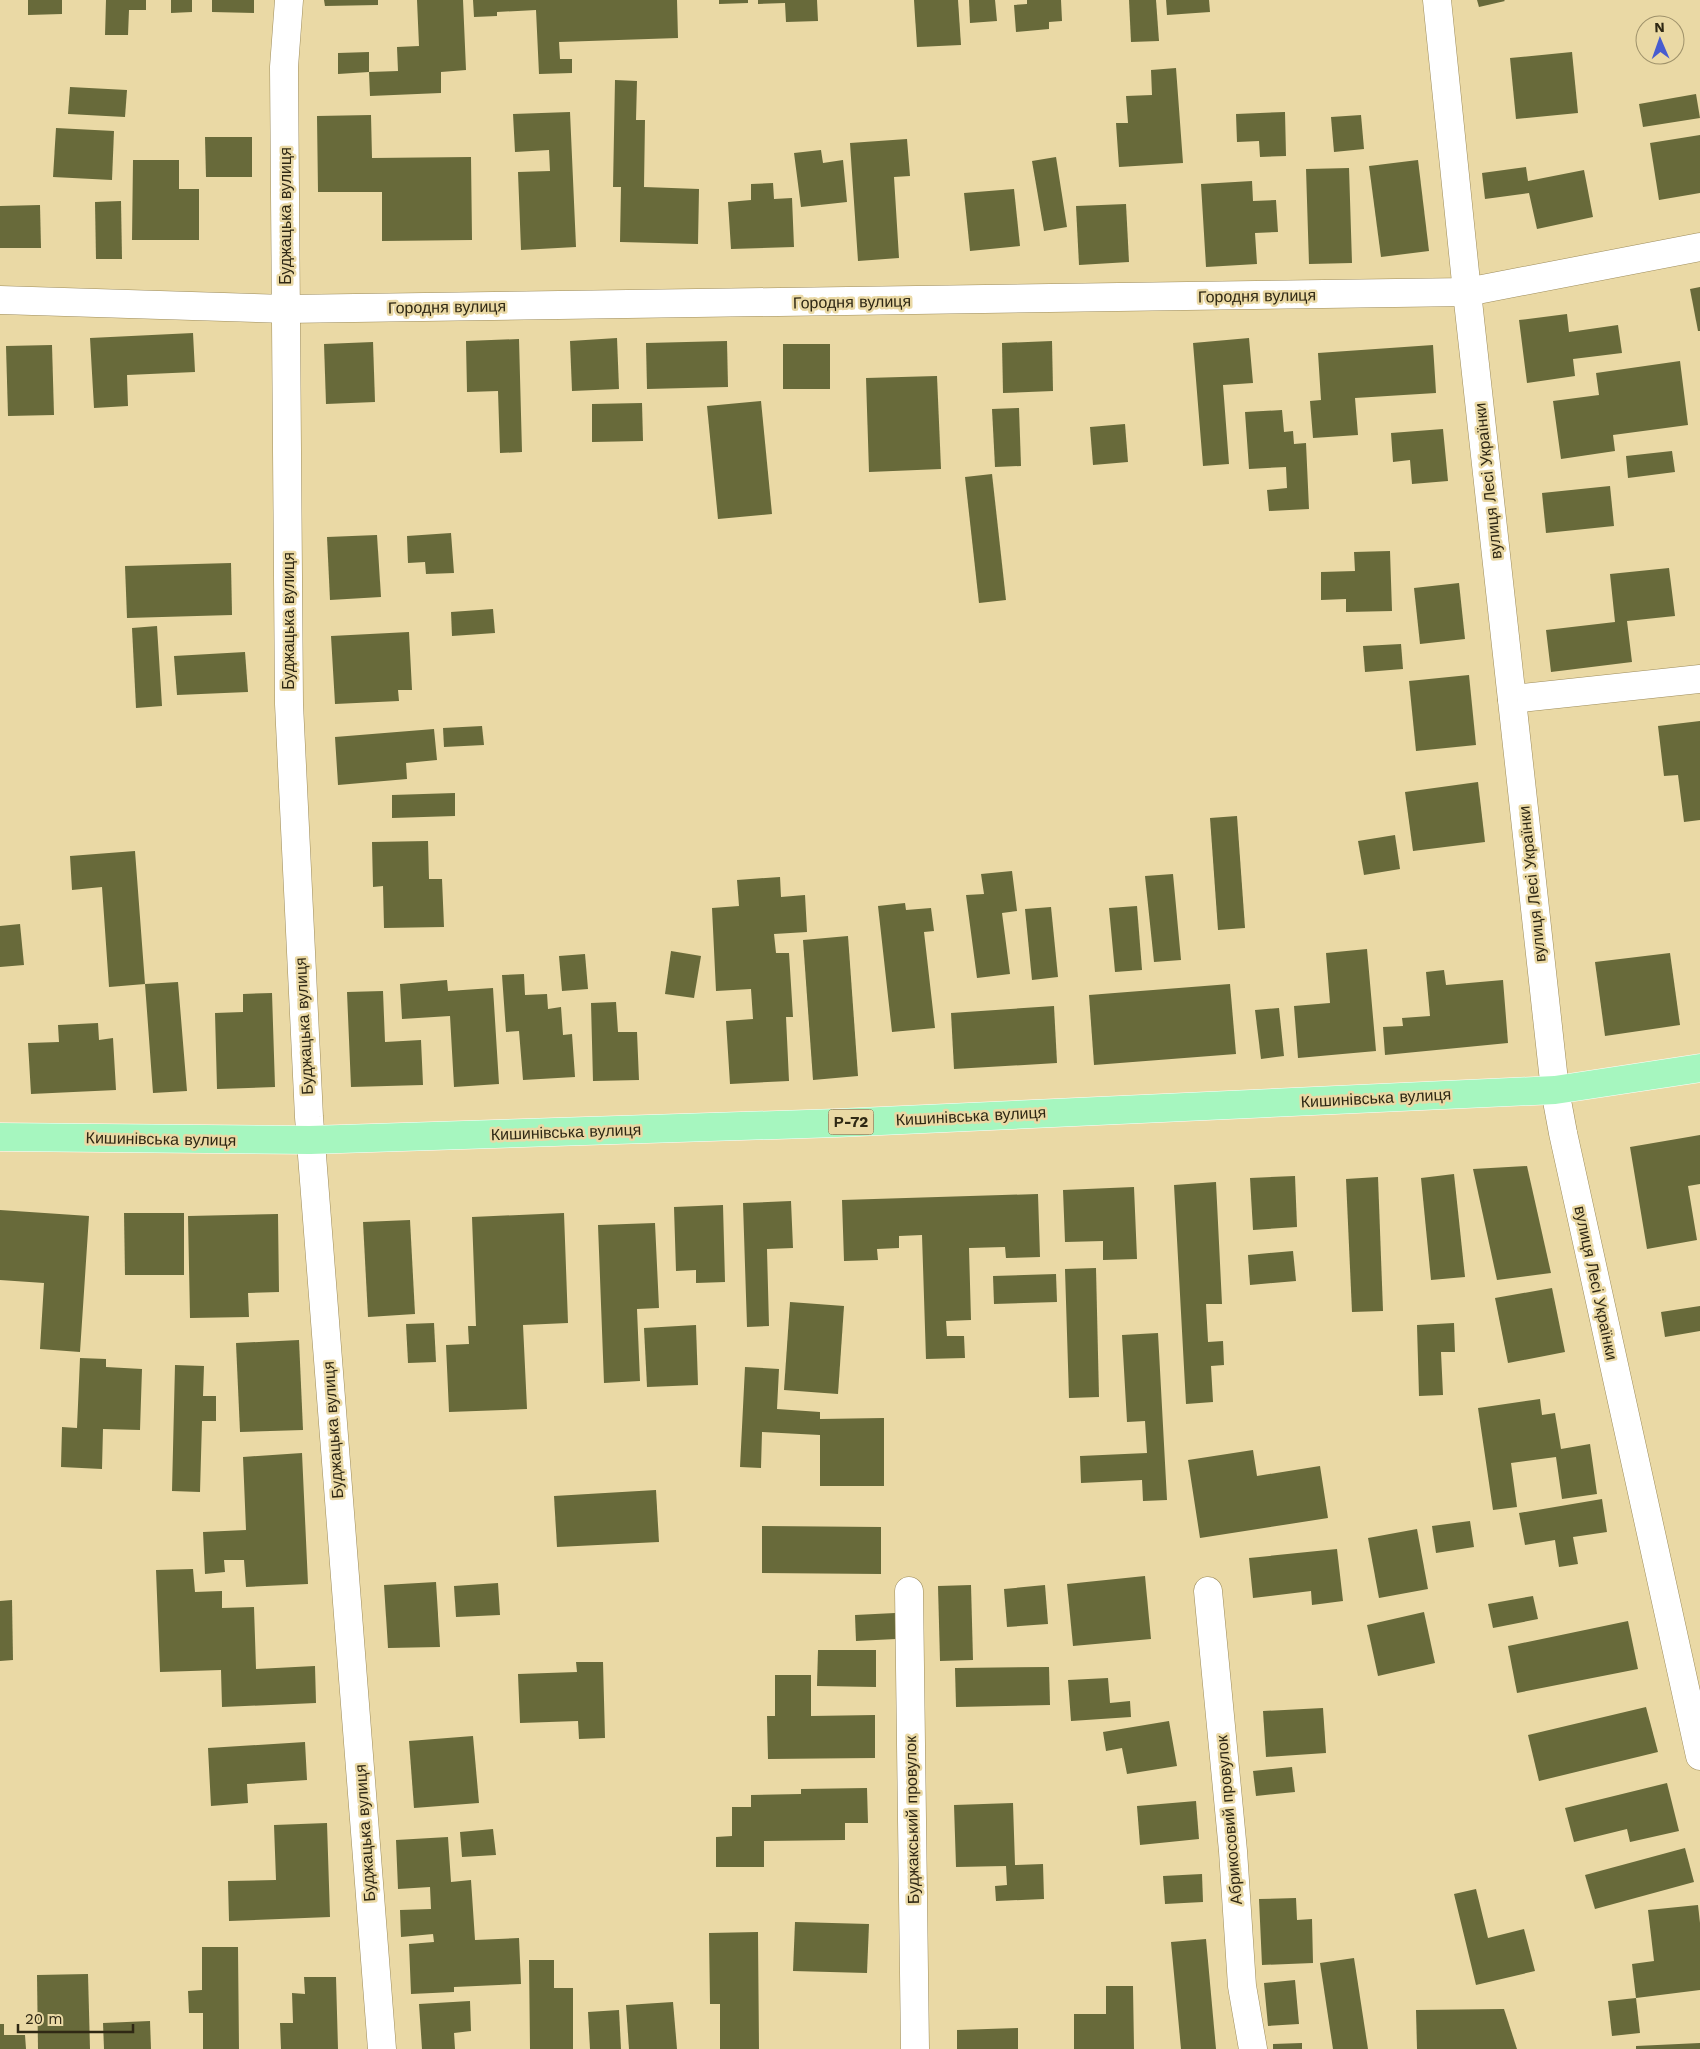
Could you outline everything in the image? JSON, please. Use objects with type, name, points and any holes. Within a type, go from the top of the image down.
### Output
[{"type":"main road","name":"Кишинівська вулиця","points":[[0,1137],[310,1140],[836,1123],[1555,1090],[1700,1068]]},
{"type":"street","name":"Буджацька вулиця","points":[[288,0],[284,67],[289,704],[310,1140],[382,2049]]},
{"type":"street","name":"вулиця Лесі Українки","points":[[1437,0],[1467,292],[1555,1090],[1700,1756]]},
{"type":"street","name":"Городня вулиця","points":[[0,300],[286,309],[1467,292],[1700,247]]},
{"type":"street","points":[[1512,699],[1700,679]]},
{"type":"street","name":"Буджакський провулок","points":[[909,1591],[914,2049]]},
{"type":"street","name":"Абрикосовий провулок","points":[[1208,1591],[1233,1851],[1242,1986],[1253,2049]]},
{"type":"building","points":[[28,0],[62,0],[62,14],[28,15]]},
{"type":"building","points":[[106,0],[146,0],[146,10],[129,10],[128,35],[105,35]]},
{"type":"building","points":[[171,0],[192,0],[192,12],[171,13]]},
{"type":"building","points":[[212,0],[254,0],[254,13],[212,12]]},
{"type":"building","points":[[324,0],[378,0],[378,5],[325,6]]},
{"type":"building","points":[[417,0],[463,0],[466,70],[441,72],[441,93],[370,96],[369,72],[398,71],[397,47],[419,46]]},
{"type":"building","points":[[473,0],[677,0],[678,38],[559,42],[560,59],[572,59],[572,73],[539,74],[536,10],[497,12],[497,16],[474,17]]},
{"type":"building","points":[[719,0],[748,0],[748,3],[719,4]]},
{"type":"building","points":[[758,0],[817,0],[818,21],[786,22],[785,3],[758,4]]},
{"type":"building","points":[[914,0],[958,0],[961,45],[917,47]]},
{"type":"building","points":[[969,0],[995,0],[997,21],[970,23]]},
{"type":"building","points":[[1027,0],[1061,0],[1062,21],[1049,22],[1049,29],[1016,32],[1014,5],[1027,4]]},
{"type":"building","points":[[1129,0],[1156,0],[1159,41],[1131,42]]},
{"type":"building","points":[[1166,0],[1209,0],[1210,12],[1167,15]]},
{"type":"building","points":[[1477,0],[1504,0],[1505,1],[1479,7]]},
{"type":"building","points":[[369,52],[369,72],[338,74],[338,53]]},
{"type":"building","points":[[1572,52],[1578,113],[1516,119],[1510,58]]},
{"type":"building","points":[[1176,68],[1183,163],[1119,167],[1116,123],[1128,123],[1126,96],[1152,95],[1151,70]]},
{"type":"building","points":[[615,80],[637,81],[636,120],[645,120],[644,187],[699,189],[698,244],[620,242],[621,187],[613,187]]},
{"type":"building","points":[[70,87],[127,90],[125,117],[68,114]]},
{"type":"building","points":[[1696,94],[1700,118],[1643,127],[1639,104]]},
{"type":"building","points":[[570,112],[576,247],[521,250],[518,172],[550,171],[549,150],[515,152],[513,114]]},
{"type":"building","points":[[1285,112],[1286,156],[1260,157],[1259,141],[1237,142],[1236,114]]},
{"type":"building","points":[[371,115],[372,158],[471,157],[472,240],[382,241],[382,192],[318,192],[317,116]]},
{"type":"building","points":[[1361,115],[1364,149],[1334,152],[1331,117]]},
{"type":"building","points":[[56,128],[114,131],[112,180],[53,177]]},
{"type":"building","points":[[1700,135],[1700,193],[1659,200],[1650,143]]},
{"type":"building","points":[[205,137],[252,137],[252,177],[206,177]]},
{"type":"building","points":[[907,139],[910,176],[894,177],[899,258],[858,261],[850,143]]},
{"type":"building","points":[[821,150],[823,163],[843,160],[847,202],[801,207],[794,153]]},
{"type":"building","points":[[1056,157],[1067,227],[1044,231],[1032,161]]},
{"type":"building","points":[[133,160],[179,160],[179,189],[199,189],[199,240],[132,240]]},
{"type":"building","points":[[1418,160],[1429,251],[1381,257],[1369,166]]},
{"type":"building","points":[[1526,167],[1528,181],[1584,170],[1593,217],[1537,229],[1529,193],[1485,199],[1482,173]]},
{"type":"building","points":[[1349,168],[1352,263],[1309,264],[1306,169]]},
{"type":"building","points":[[1252,181],[1253,201],[1276,200],[1278,232],[1255,233],[1257,264],[1206,267],[1201,184]]},
{"type":"building","points":[[773,183],[774,199],[792,198],[794,247],[731,249],[728,202],[751,200],[751,184]]},
{"type":"building","points":[[1014,189],[1020,246],[970,251],[964,193]]},
{"type":"building","points":[[121,201],[122,259],[96,259],[95,202]]},
{"type":"building","points":[[1126,204],[1129,262],[1079,265],[1076,206]]},
{"type":"building","points":[[40,205],[41,248],[0,248],[0,206]]},
{"type":"building","points":[[1700,287],[1700,331],[1698,331],[1690,289]]},
{"type":"building","points":[[1567,314],[1569,332],[1618,325],[1622,353],[1573,359],[1575,376],[1527,383],[1519,320]]},
{"type":"building","points":[[193,333],[195,372],[127,375],[128,406],[94,408],[90,338]]},
{"type":"building","points":[[617,338],[619,389],[572,391],[570,341]]},
{"type":"building","points":[[1249,338],[1253,383],[1223,385],[1229,464],[1203,466],[1193,343]]},
{"type":"building","points":[[519,339],[522,452],[500,453],[498,391],[467,392],[466,341]]},
{"type":"building","points":[[727,341],[728,387],[647,389],[646,343]]},
{"type":"building","points":[[1052,341],[1053,391],[1003,393],[1002,343]]},
{"type":"building","points":[[373,342],[375,402],[326,404],[324,344]]},
{"type":"building","points":[[783,344],[830,344],[830,389],[783,389]]},
{"type":"building","points":[[52,345],[54,415],[8,416],[6,346]]},
{"type":"building","points":[[1433,345],[1436,393],[1355,398],[1358,435],[1313,438],[1310,401],[1321,400],[1318,353]]},
{"type":"building","points":[[1680,361],[1688,425],[1613,435],[1615,451],[1561,459],[1553,401],[1599,395],[1596,373]]},
{"type":"building","points":[[937,376],[941,469],[869,472],[866,378]]},
{"type":"building","points":[[761,401],[772,514],[718,519],[707,406]]},
{"type":"building","points":[[642,403],[643,441],[592,442],[592,404]]},
{"type":"building","points":[[1019,408],[1021,466],[995,467],[992,409]]},
{"type":"building","points":[[1282,410],[1284,432],[1293,431],[1294,444],[1306,443],[1309,509],[1269,511],[1267,490],[1287,488],[1286,467],[1249,469],[1245,412]]},
{"type":"building","points":[[1125,424],[1128,462],[1093,465],[1090,427]]},
{"type":"building","points":[[1443,429],[1448,481],[1412,484],[1410,460],[1393,462],[1391,433]]},
{"type":"building","points":[[1672,451],[1675,472],[1628,478],[1626,456]]},
{"type":"building","points":[[992,474],[1006,600],[979,603],[965,477]]},
{"type":"building","points":[[1610,486],[1614,526],[1546,533],[1542,493]]},
{"type":"building","points":[[451,533],[454,573],[426,574],[425,562],[408,563],[407,536]]},
{"type":"building","points":[[377,535],[381,597],[330,600],[327,537]]},
{"type":"building","points":[[1390,551],[1392,611],[1346,612],[1346,599],[1321,600],[1321,572],[1355,571],[1354,552]]},
{"type":"building","points":[[231,563],[232,615],[127,618],[125,566]]},
{"type":"building","points":[[1669,568],[1675,616],[1627,621],[1632,662],[1551,672],[1546,630],[1615,622],[1610,574]]},
{"type":"building","points":[[1459,583],[1465,639],[1420,644],[1414,588]]},
{"type":"building","points":[[493,609],[495,633],[452,636],[451,612]]},
{"type":"building","points":[[157,626],[162,706],[136,708],[132,628]]},
{"type":"building","points":[[409,632],[412,690],[398,690],[399,701],[335,704],[331,636]]},
{"type":"building","points":[[1401,644],[1403,669],[1365,672],[1363,646]]},
{"type":"building","points":[[245,652],[248,692],[177,695],[174,656]]},
{"type":"building","points":[[1469,675],[1476,745],[1416,751],[1409,681]]},
{"type":"building","points":[[1700,721],[1700,820],[1684,822],[1678,775],[1664,776],[1658,726]]},
{"type":"building","points":[[482,726],[484,745],[444,747],[443,728]]},
{"type":"building","points":[[434,729],[437,760],[406,763],[407,779],[338,785],[335,737]]},
{"type":"building","points":[[1478,782],[1485,842],[1413,851],[1405,792]]},
{"type":"building","points":[[455,793],[455,816],[392,818],[392,795]]},
{"type":"building","points":[[1237,816],[1245,928],[1218,930],[1210,818]]},
{"type":"building","points":[[1395,835],[1400,869],[1364,875],[1358,841]]},
{"type":"building","points":[[428,841],[429,879],[442,879],[444,927],[384,928],[383,886],[373,887],[372,842]]},
{"type":"building","points":[[135,851],[145,984],[109,987],[102,887],[72,890],[70,856]]},
{"type":"building","points":[[1012,871],[1017,911],[1002,913],[1010,974],[977,978],[966,895],[984,894],[981,874]]},
{"type":"building","points":[[1173,874],[1181,960],[1154,962],[1145,876]]},
{"type":"building","points":[[780,877],[781,897],[805,895],[807,932],[774,934],[776,953],[789,953],[793,1017],[786,1017],[789,1081],[730,1084],[726,1021],[753,1019],[751,989],[716,991],[712,908],[739,906],[737,880]]},
{"type":"building","points":[[905,903],[906,910],[931,908],[934,931],[924,932],[935,1028],[892,1032],[878,906]]},
{"type":"building","points":[[1137,906],[1142,970],[1115,972],[1109,908]]},
{"type":"building","points":[[1051,907],[1058,977],[1032,980],[1025,909]]},
{"type":"building","points":[[20,924],[24,965],[0,967],[0,926]]},
{"type":"building","points":[[848,936],[858,1076],[813,1080],[803,940]]},
{"type":"building","points":[[1367,949],[1376,1051],[1298,1058],[1294,1006],[1330,1003],[1326,953]]},
{"type":"building","points":[[671,951],[701,956],[694,998],[665,994]]},
{"type":"building","points":[[1670,953],[1680,1025],[1605,1036],[1595,962]]},
{"type":"building","points":[[585,954],[588,989],[562,991],[559,956]]},
{"type":"building","points":[[1444,970],[1446,985],[1503,980],[1508,1043],[1385,1055],[1383,1027],[1403,1026],[1402,1018],[1430,1016],[1426,972]]},
{"type":"building","points":[[524,974],[525,995],[547,994],[548,1009],[561,1007],[563,1035],[572,1034],[575,1077],[523,1080],[519,1031],[506,1032],[502,975]]},
{"type":"building","points":[[447,980],[448,991],[493,988],[499,1084],[454,1087],[450,1016],[402,1019],[400,984]]},
{"type":"building","points":[[178,982],[187,1091],[153,1093],[145,984]]},
{"type":"building","points":[[1230,984],[1236,1054],[1094,1065],[1089,995]]},
{"type":"building","points":[[383,991],[385,1042],[421,1040],[423,1085],[351,1087],[347,992]]},
{"type":"building","points":[[272,993],[275,1087],[217,1089],[215,1013],[243,1012],[243,994]]},
{"type":"building","points":[[616,1002],[618,1032],[637,1032],[639,1080],[593,1081],[591,1003]]},
{"type":"building","points":[[1054,1006],[1057,1063],[954,1069],[951,1013]]},
{"type":"building","points":[[1279,1008],[1284,1056],[1261,1059],[1255,1010]]},
{"type":"building","points":[[98,1023],[99,1040],[113,1038],[116,1090],[31,1094],[28,1043],[59,1042],[58,1025]]},
{"type":"building","points":[[1700,1135],[1700,1184],[1688,1186],[1697,1240],[1647,1249],[1630,1147]]},
{"type":"building","points":[[1527,1166],[1551,1273],[1497,1280],[1473,1169]]},
{"type":"building","points":[[1454,1174],[1465,1277],[1431,1280],[1421,1178]]},
{"type":"building","points":[[1295,1176],[1297,1227],[1253,1230],[1250,1178]]},
{"type":"building","points":[[1378,1177],[1383,1311],[1352,1312],[1346,1179]]},
{"type":"building","points":[[1216,1182],[1222,1304],[1206,1304],[1208,1342],[1223,1341],[1224,1365],[1211,1366],[1213,1402],[1186,1404],[1174,1185]]},
{"type":"building","points":[[1134,1187],[1137,1259],[1103,1260],[1103,1241],[1065,1242],[1063,1190]]},
{"type":"building","points":[[1038,1194],[1040,1257],[1006,1258],[1005,1247],[969,1248],[971,1320],[946,1321],[947,1336],[964,1336],[965,1358],[926,1359],[922,1235],[899,1236],[899,1248],[877,1249],[878,1260],[844,1261],[842,1200]]},
{"type":"building","points":[[791,1201],[793,1248],[767,1249],[769,1326],[747,1327],[743,1203]]},
{"type":"building","points":[[723,1205],[725,1282],[696,1283],[696,1270],[676,1271],[674,1207]]},
{"type":"building","points":[[0,1210],[89,1216],[80,1352],[40,1349],[44,1283],[0,1280]]},
{"type":"building","points":[[124,1213],[184,1213],[184,1275],[125,1275]]},
{"type":"building","points":[[564,1213],[568,1323],[523,1325],[527,1409],[449,1412],[446,1345],[469,1344],[468,1326],[476,1326],[472,1217]]},
{"type":"building","points":[[278,1214],[279,1292],[248,1293],[249,1317],[190,1318],[188,1216]]},
{"type":"building","points":[[410,1220],[415,1314],[368,1317],[363,1222]]},
{"type":"building","points":[[655,1223],[659,1308],[637,1309],[640,1381],[604,1383],[598,1225]]},
{"type":"building","points":[[1293,1251],[1296,1281],[1250,1285],[1248,1255]]},
{"type":"building","points":[[1096,1268],[1099,1397],[1069,1398],[1065,1269]]},
{"type":"building","points":[[1056,1274],[1057,1302],[994,1304],[993,1276]]},
{"type":"building","points":[[1552,1288],[1565,1352],[1508,1363],[1495,1298]]},
{"type":"building","points":[[790,1302],[844,1306],[838,1394],[784,1390]]},
{"type":"building","points":[[1700,1306],[1700,1331],[1665,1337],[1661,1312]]},
{"type":"building","points":[[434,1323],[436,1362],[408,1363],[406,1324]]},
{"type":"building","points":[[1454,1323],[1455,1352],[1441,1352],[1443,1395],[1419,1396],[1417,1325]]},
{"type":"building","points":[[696,1325],[698,1385],[647,1387],[644,1328]]},
{"type":"building","points":[[1158,1333],[1167,1500],[1143,1501],[1142,1480],[1081,1483],[1080,1456],[1147,1453],[1145,1421],[1127,1422],[1122,1335]]},
{"type":"building","points":[[299,1340],[303,1430],[240,1432],[236,1343]]},
{"type":"building","points":[[80,1358],[106,1359],[106,1367],[142,1369],[140,1430],[103,1429],[102,1469],[61,1467],[62,1427],[77,1428]]},
{"type":"building","points":[[175,1365],[204,1366],[203,1396],[216,1396],[216,1421],[202,1421],[200,1492],[172,1491]]},
{"type":"building","points":[[745,1367],[779,1369],[777,1409],[820,1412],[820,1419],[884,1418],[884,1486],[820,1486],[820,1435],[762,1432],[761,1468],[740,1467]]},
{"type":"building","points":[[1540,1399],[1542,1415],[1555,1413],[1561,1449],[1590,1444],[1597,1494],[1562,1499],[1556,1457],[1511,1463],[1517,1507],[1493,1510],[1478,1408]]},
{"type":"building","points":[[1253,1450],[1257,1476],[1320,1466],[1328,1518],[1200,1538],[1188,1460]]},
{"type":"building","points":[[302,1453],[308,1584],[246,1587],[244,1560],[224,1560],[225,1572],[205,1574],[203,1532],[246,1530],[243,1457]]},
{"type":"building","points":[[656,1490],[659,1542],[557,1547],[554,1496]]},
{"type":"building","points":[[1602,1499],[1607,1532],[1573,1537],[1578,1564],[1559,1567],[1555,1540],[1525,1545],[1519,1513]]},
{"type":"building","points":[[1470,1521],[1474,1547],[1436,1553],[1432,1526]]},
{"type":"building","points":[[762,1526],[881,1527],[881,1574],[762,1573]]},
{"type":"building","points":[[1417,1529],[1428,1589],[1379,1598],[1368,1538]]},
{"type":"building","points":[[1337,1549],[1343,1601],[1312,1605],[1311,1591],[1253,1598],[1249,1558]]},
{"type":"building","points":[[193,1569],[195,1592],[222,1591],[222,1608],[254,1607],[256,1669],[315,1666],[316,1703],[222,1707],[221,1670],[160,1672],[156,1570]]},
{"type":"building","points":[[1145,1576],[1151,1639],[1073,1646],[1067,1584]]},
{"type":"building","points":[[436,1582],[440,1647],[388,1648],[384,1585]]},
{"type":"building","points":[[498,1583],[500,1615],[456,1617],[454,1586]]},
{"type":"building","points":[[971,1585],[973,1660],[940,1661],[938,1586]]},
{"type":"building","points":[[1045,1585],[1048,1624],[1007,1627],[1004,1589]]},
{"type":"building","points":[[1533,1596],[1538,1619],[1493,1628],[1488,1604]]},
{"type":"building","points":[[12,1600],[13,1660],[0,1661],[0,1601]]},
{"type":"building","points":[[1424,1612],[1435,1663],[1378,1676],[1367,1625]]},
{"type":"building","points":[[895,1613],[896,1639],[856,1641],[855,1615]]},
{"type":"building","points":[[1628,1621],[1638,1669],[1517,1693],[1508,1646]]},
{"type":"building","points":[[818,1650],[876,1650],[876,1687],[817,1686]]},
{"type":"building","points":[[576,1662],[603,1662],[605,1738],[579,1739],[578,1721],[520,1723],[518,1674],[577,1672]]},
{"type":"building","points":[[1049,1667],[1050,1705],[956,1707],[955,1668]]},
{"type":"building","points":[[775,1675],[811,1675],[811,1716],[875,1715],[875,1758],[768,1759],[767,1716],[775,1716]]},
{"type":"building","points":[[1108,1678],[1110,1703],[1130,1701],[1131,1717],[1071,1721],[1068,1680]]},
{"type":"building","points":[[1646,1707],[1658,1752],[1539,1781],[1528,1735]]},
{"type":"building","points":[[1323,1708],[1326,1753],[1266,1757],[1263,1711]]},
{"type":"building","points":[[1169,1721],[1177,1766],[1127,1774],[1122,1748],[1106,1751],[1103,1732]]},
{"type":"building","points":[[473,1736],[479,1803],[414,1808],[409,1741]]},
{"type":"building","points":[[305,1742],[307,1780],[247,1784],[248,1803],[211,1806],[208,1748]]},
{"type":"building","points":[[1292,1767],[1295,1792],[1256,1796],[1253,1771]]},
{"type":"building","points":[[1667,1783],[1679,1831],[1630,1842],[1627,1829],[1574,1842],[1565,1808]]},
{"type":"building","points":[[867,1788],[868,1823],[845,1823],[845,1840],[764,1841],[764,1867],[716,1867],[716,1837],[732,1836],[732,1807],[751,1807],[751,1795],[801,1794],[801,1789]]},
{"type":"building","points":[[1196,1801],[1199,1839],[1140,1845],[1137,1806]]},
{"type":"building","points":[[1013,1803],[1015,1865],[1043,1864],[1044,1899],[996,1901],[995,1886],[1007,1885],[1006,1866],[956,1867],[954,1805]]},
{"type":"building","points":[[327,1823],[330,1917],[229,1921],[228,1881],[276,1880],[274,1825]]},
{"type":"building","points":[[493,1829],[496,1855],[462,1857],[460,1832]]},
{"type":"building","points":[[448,1837],[451,1882],[471,1880],[475,1940],[519,1938],[521,1984],[454,1987],[454,1992],[411,1994],[409,1944],[434,1942],[433,1934],[401,1937],[400,1910],[431,1909],[430,1887],[398,1889],[396,1840]]},
{"type":"building","points":[[1685,1848],[1694,1882],[1595,1909],[1585,1875]]},
{"type":"building","points":[[1202,1874],[1203,1902],[1165,1904],[1163,1876]]},
{"type":"building","points":[[1476,1889],[1488,1938],[1524,1929],[1535,1971],[1476,1985],[1454,1894]]},
{"type":"building","points":[[1296,1898],[1297,1920],[1312,1919],[1313,1963],[1262,1965],[1259,1899]]},
{"type":"building","points":[[1698,1905],[1700,1923],[1700,1990],[1636,1998],[1632,1964],[1654,1961],[1648,1910]]},
{"type":"building","points":[[795,1922],[869,1924],[867,1973],[793,1971]]},
{"type":"building","points":[[758,1932],[759,2049],[720,2049],[720,2004],[710,2004],[709,1933]]},
{"type":"building","points":[[1206,1939],[1216,2049],[1181,2049],[1171,1942]]},
{"type":"building","points":[[202,1947],[238,1947],[239,2049],[203,2049],[203,2013],[189,2013],[188,1991],[202,1990]]},
{"type":"building","points":[[1354,1958],[1368,2049],[1333,2049],[1320,1963]]},
{"type":"building","points":[[529,1960],[554,1960],[554,1988],[573,1988],[573,2049],[530,2049]]},
{"type":"building","points":[[88,1974],[90,2049],[38,2049],[37,1975]]},
{"type":"building","points":[[304,1977],[336,1977],[338,2049],[281,2049],[280,2023],[293,2023],[292,1993],[305,1994]]},
{"type":"building","points":[[1295,1980],[1299,2024],[1268,2026],[1264,1983]]},
{"type":"building","points":[[1106,1986],[1133,1986],[1134,2049],[1074,2049],[1074,2014],[1106,2014]]},
{"type":"building","points":[[1636,1998],[1640,2033],[1612,2036],[1608,2001]]},
{"type":"building","points":[[470,2001],[471,2031],[454,2033],[455,2049],[422,2049],[419,2004]]},
{"type":"building","points":[[673,2002],[677,2049],[629,2049],[626,2005]]},
{"type":"building","points":[[1504,2009],[1517,2049],[1417,2049],[1416,2010]]},
{"type":"building","points":[[619,2010],[621,2049],[590,2049],[588,2012]]},
{"type":"building","points":[[150,2021],[151,2049],[104,2049],[103,2023]]},
{"type":"building","points":[[0,2024],[4,2024],[4,2035],[25,2035],[26,2049],[0,2049]]},
{"type":"building","points":[[1018,2028],[1018,2049],[957,2049],[957,2030]]},
{"type":"building","points":[[1302,2043],[1302,2049],[1273,2049],[1273,2044]]},
{"type":"building","points":[[1700,2043],[1700,2049],[1636,2049],[1636,2046]]}]
